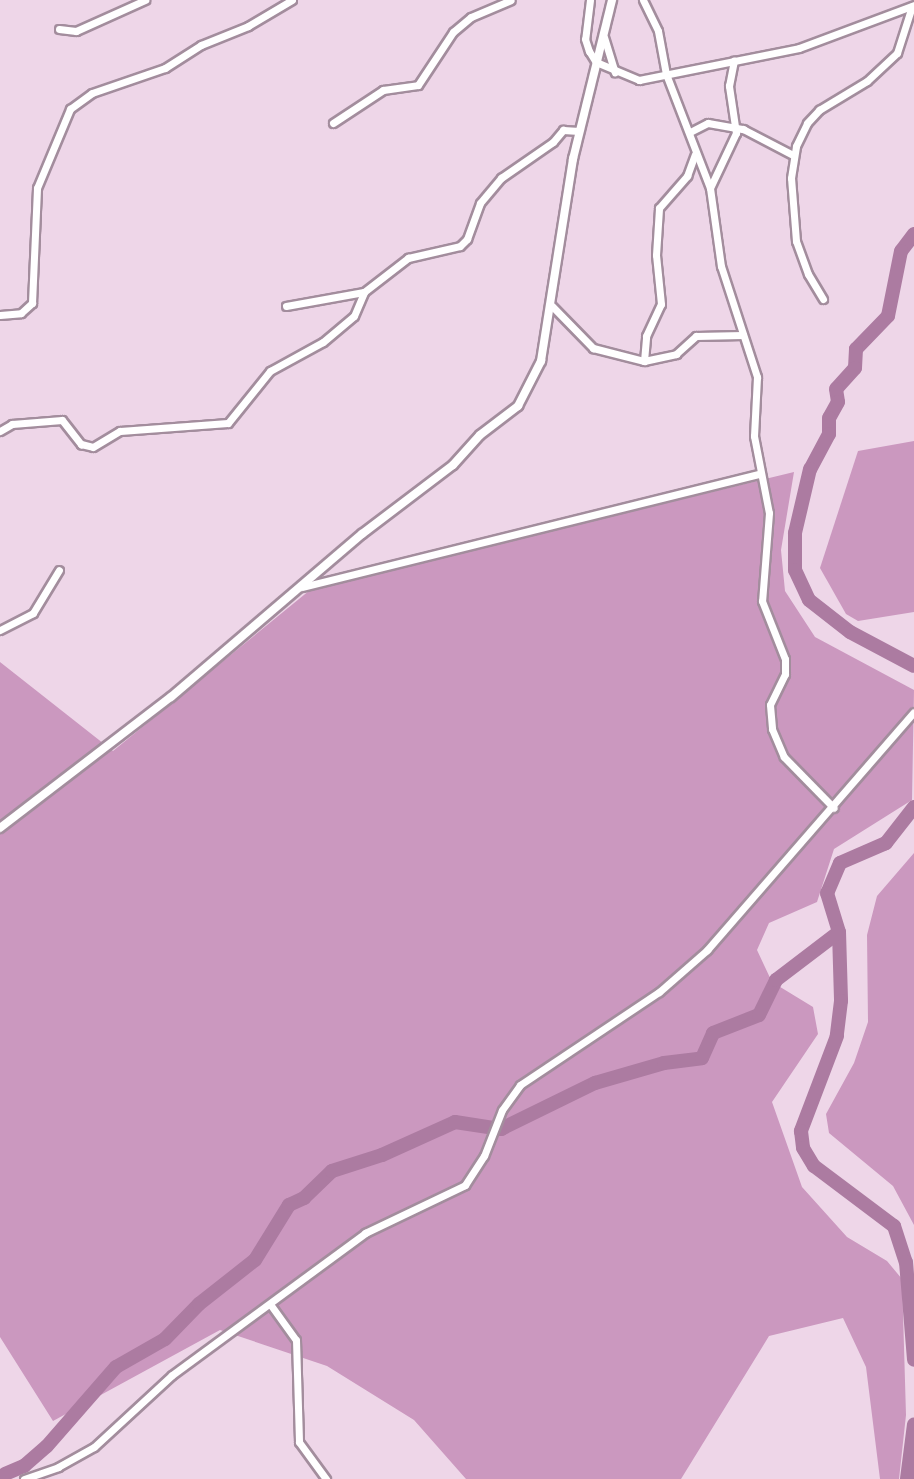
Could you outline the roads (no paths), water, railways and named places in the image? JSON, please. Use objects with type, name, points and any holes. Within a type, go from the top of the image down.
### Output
[{"type":"street","points":[[59,29],[76,31],[145,0]]},
{"type":"street","points":[[0,315],[21,313],[32,303],[37,188],[70,109],[92,93],[165,68],[201,45],[248,26],[292,0]]},
{"type":"street","points":[[333,123],[383,90],[418,86],[453,32],[471,17],[511,0]]},
{"type":"street","points":[[590,0],[585,39],[596,62],[615,72],[639,80],[799,48],[913,6]]},
{"type":"street","points":[[0,828],[171,697],[362,534],[453,465],[480,435],[518,406],[530,390],[541,361],[552,306],[579,131],[614,0]]},
{"type":"street","points":[[614,0],[604,37],[615,72]]},
{"type":"street","points":[[643,0],[661,41],[666,74],[710,188],[719,259],[757,377],[754,436],[759,474],[769,513],[762,601],[785,659],[784,674],[770,705],[772,729],[784,757],[834,808]]},
{"type":"street","points":[[824,299],[808,274],[796,241],[791,200],[793,155],[807,123],[819,110],[867,81],[897,53],[913,6]]},
{"type":"street","points":[[710,188],[736,127],[729,86],[734,60]]},
{"type":"street","points":[[690,132],[700,124],[736,127],[793,155]]},
{"type":"street","points":[[286,306],[364,292],[408,258],[460,246],[467,239],[480,203],[501,178],[553,142],[563,130],[579,131]]},
{"type":"street","points":[[644,361],[646,336],[661,304],[656,255],[659,208],[687,176],[695,154]]},
{"type":"street","points":[[0,430],[12,424],[37,425],[62,420],[81,444],[93,447],[120,431],[228,423],[270,370],[323,342],[354,316],[364,292]]},
{"type":"street","points":[[552,306],[593,348],[644,361],[676,354],[696,336],[743,335]]},
{"type":"street","points":[[301,588],[759,474]]},
{"type":"street","points":[[0,630],[33,613],[59,570]]},
{"type":"street","points":[[24,1479],[58,1467],[94,1447],[172,1375],[365,1233],[459,1190],[471,1179],[509,1098],[537,1071],[659,992],[708,950],[834,808],[914,712]]},
{"type":"street","points":[[270,1304],[296,1340],[299,1442],[326,1479]]},
{"type":"waterway","points":[[914,234],[901,251],[888,316],[856,349],[855,368],[836,389],[838,402],[829,418],[829,434],[810,469],[795,533],[795,570],[809,600],[850,632],[914,666]]},
{"type":"waterway","points":[[914,807],[886,843],[840,863],[827,893],[839,932],[841,1001],[837,1036],[801,1131],[803,1148],[814,1166],[894,1226],[906,1262],[914,1360]]},
{"type":"waterway","points":[[5,1474],[24,1466],[47,1446],[116,1367],[165,1339],[199,1304],[255,1260],[289,1205],[304,1198],[332,1171],[382,1155],[455,1122],[501,1129],[595,1083],[664,1063],[702,1058],[713,1033],[759,1015],[776,980],[839,932]]},
{"type":"waterway","points":[[907,1479],[914,1424]]}]
